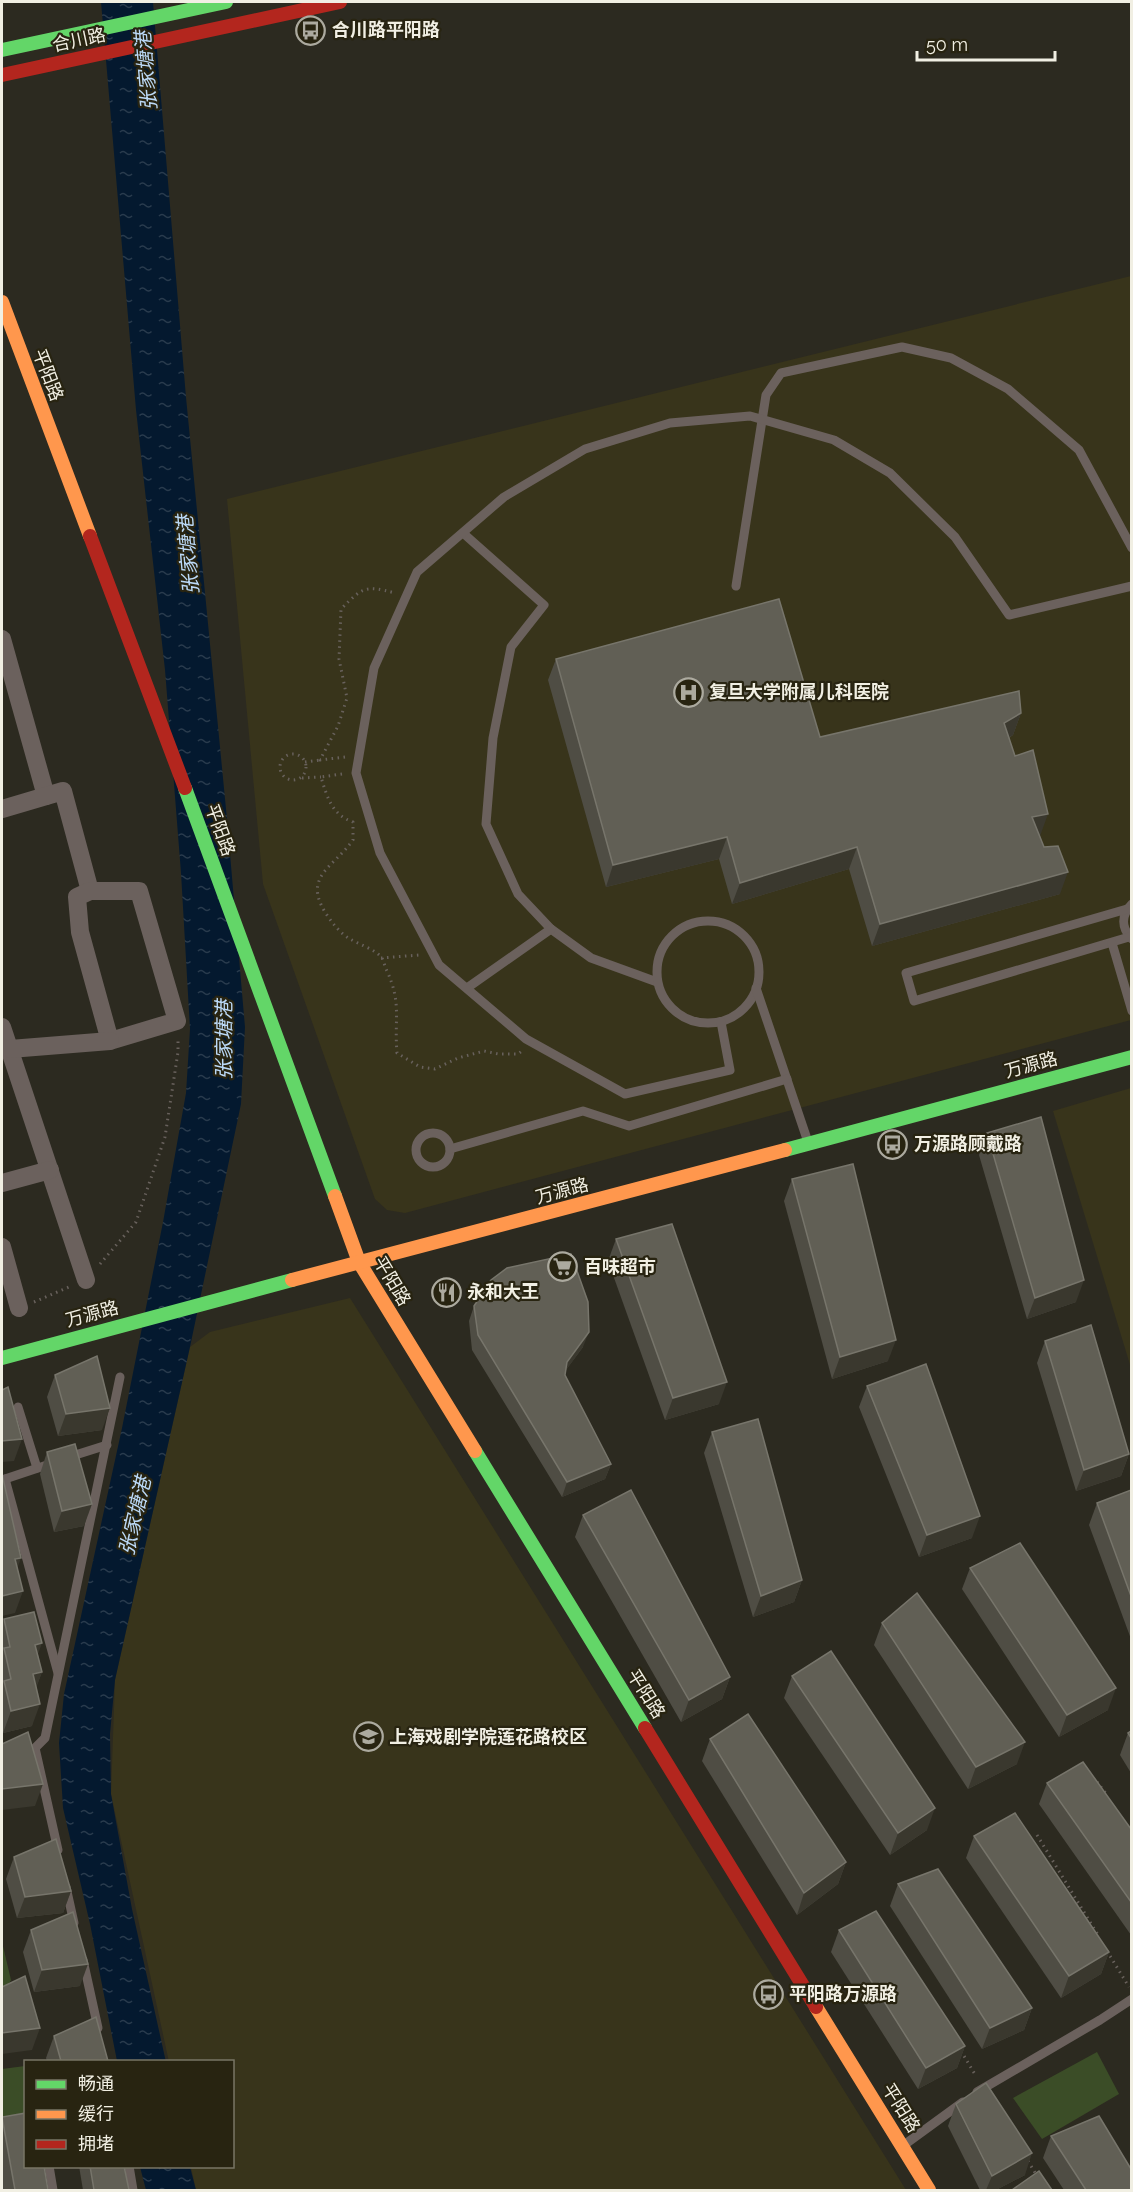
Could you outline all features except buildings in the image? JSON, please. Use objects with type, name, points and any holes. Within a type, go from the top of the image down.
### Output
[{"type":"street","name":"合川路","points":[[2,50],[226,2]]},
{"type":"street","name":"合川路","points":[[2,75],[340,2]]},
{"type":"street","name":"平阳路","points":[[2,302],[166,736],[359,1262],[930,2190]]},
{"type":"street","points":[[2,639],[46,796]]},
{"type":"street","points":[[2,809],[63,792],[90,891]]},
{"type":"street","points":[[10,1049],[110,1041],[177,1021],[139,891],[90,891],[77,897],[80,932],[110,1041]]},
{"type":"street","points":[[2,1027],[86,1280]]},
{"type":"street","name":"万源路","points":[[2,1358],[359,1262],[549,1214],[1131,1056]]},
{"type":"street","points":[[2,1183],[50,1170]]},
{"type":"street","points":[[2,1247],[19,1308]]},
{"type":"lane","points":[[736,586],[766,395],[781,373],[902,347],[951,358],[1008,389],[1079,450],[1131,548]]},
{"type":"lane","points":[[721,1022],[730,1070],[625,1094],[533,1043],[439,964],[380,853],[356,773],[374,668],[417,572],[504,497],[585,449],[670,423],[750,416],[834,440],[890,473],[955,537],[1009,615],[1131,586]]},
{"type":"lane","points":[[463,533],[544,604],[511,647],[493,738],[486,824],[518,894],[551,929],[591,958],[657,982]]},
{"type":"lane","points":[[1129,906],[1123,923],[1130,938],[914,1001],[906,973],[1129,906]]},
{"type":"lane","points":[[702,921],[719,922],[735,928],[756,954],[759,971],[756,988],[749,1003],[737,1015],[721,1022],[705,1024],[688,1020],[674,1011],[663,998],[657,982],[657,965],[662,948],[672,935],[686,925],[702,921]]},
{"type":"lane","points":[[467,988],[551,929]]},
{"type":"lane","points":[[1112,943],[1131,1011]]},
{"type":"lane","points":[[756,988],[808,1143]]},
{"type":"lane","points":[[450,1149],[583,1111],[629,1126],[787,1079]]},
{"type":"lane","points":[[60,1860],[36,1748],[45,1738],[120,1377]]},
{"type":"lane","points":[[18,1407],[37,1468]]},
{"type":"lane","points":[[58,1675],[3,1479],[107,1445]]},
{"type":"lane","points":[[23,1743],[45,1738]]},
{"type":"lane","points":[[63,1871],[75,1928]]},
{"type":"lane","points":[[80,1950],[101,2039]]},
{"type":"lane","points":[[903,2145],[983,2087],[1100,2020],[1131,1999]]},
{"type":"lane","points":[[49,2168],[53,2190]]},
{"type":"lane","points":[[129,2168],[133,2190]]},
{"type":"path","points":[[320,760],[338,726],[347,698],[339,659],[340,609],[356,593],[372,586],[406,595]]},
{"type":"path","points":[[300,778],[305,770],[305,762],[299,755],[291,753],[279,764],[280,773],[287,779],[296,780],[356,773]]},
{"type":"path","points":[[305,762],[359,756]]},
{"type":"path","points":[[321,777],[328,800],[341,818],[352,822],[353,840],[317,882],[316,891],[332,923],[348,938],[366,946],[381,958],[393,983],[397,1000],[395,1034],[397,1053],[420,1067],[435,1069],[458,1058],[484,1051],[518,1054],[533,1043]]},
{"type":"path","points":[[381,958],[433,952]]},
{"type":"path","points":[[19,1308],[86,1280],[136,1222],[165,1137],[178,1052],[177,1021]]},
{"type":"path","points":[[1097,1782],[1111,1801]]},
{"type":"path","points":[[1037,1835],[1131,1991]]},
{"type":"path","points":[[958,2046],[983,2087]]},
{"type":"path","points":[[1023,2153],[1040,2181]]},
{"type":"shaded area","name":"复旦大学附属儿科医院","points":[[1131,276],[1131,1020],[405,1213],[387,1210],[375,1199],[263,884],[227,499]]},
{"type":"shaded area","points":[[1132,1088],[1131,1368],[1053,1111]]},
{"type":"shaded area","name":"上海戏剧学院莲花路校区","points":[[350,1298],[906,2190],[196,2190],[191,2168],[234,2168],[234,2060],[169,2060],[111,1794],[115,1680],[190,1347],[210,1332]]},
{"type":"green space","points":[[2,1942],[11,1980],[2,1996]]},
{"type":"green space","points":[[1097,2052],[1119,2094],[1042,2139],[1013,2098]]},
{"type":"green space","points":[[24,2066],[24,2121],[2,2125],[2,2069]]},
{"type":"water","name":"张家塘港","points":[[101,2],[153,2],[186,397],[245,1027],[241,1104],[190,1347],[115,1680],[110,1734],[111,1794],[132,1909],[166,2060],[117,2060],[90,1924],[63,1808],[59,1743],[64,1694],[122,1428],[163,1222],[186,1093],[190,1029],[181,873],[165,670],[136,410]]},
{"type":"water","points":[[140,2168],[190,2168],[196,2190],[146,2190]]},
{"type":"traffic: fast","points":[[2,50],[226,2]]},
{"type":"traffic: fast","points":[[185,788],[335,1196]]},
{"type":"traffic: fast","points":[[785,1150],[1132,1057]]},
{"type":"traffic: fast","points":[[2,1358],[292,1280]]},
{"type":"traffic: fast","points":[[475,1451],[645,1728]]},
{"type":"traffic: slow","points":[[2,302],[90,536]]},
{"type":"traffic: slow","points":[[292,1280],[785,1150]]},
{"type":"traffic: slow","points":[[335,1196],[359,1262],[475,1451]]},
{"type":"traffic: slow","points":[[816,2007],[929,2190]]},
{"type":"traffic: jam","points":[[2,75],[340,2]]},
{"type":"traffic: jam","points":[[90,536],[185,788]]},
{"type":"traffic: jam","points":[[645,1728],[816,2007]]},
{"type":"place","name":"合川路平阳路","points":[[311,30]]},
{"type":"place","name":"复旦大学附属儿科医院","points":[[688,692]]},
{"type":"place","name":"万源路顾戴路","points":[[893,1144]]},
{"type":"place","name":"百味超市","points":[[563,1267]]},
{"type":"place","name":"永和大王","points":[[446,1292]]},
{"type":"place","name":"上海戏剧学院莲花路校区","points":[[368,1737]]},
{"type":"place","name":"平阳路万源路","points":[[768,1994]]}]
